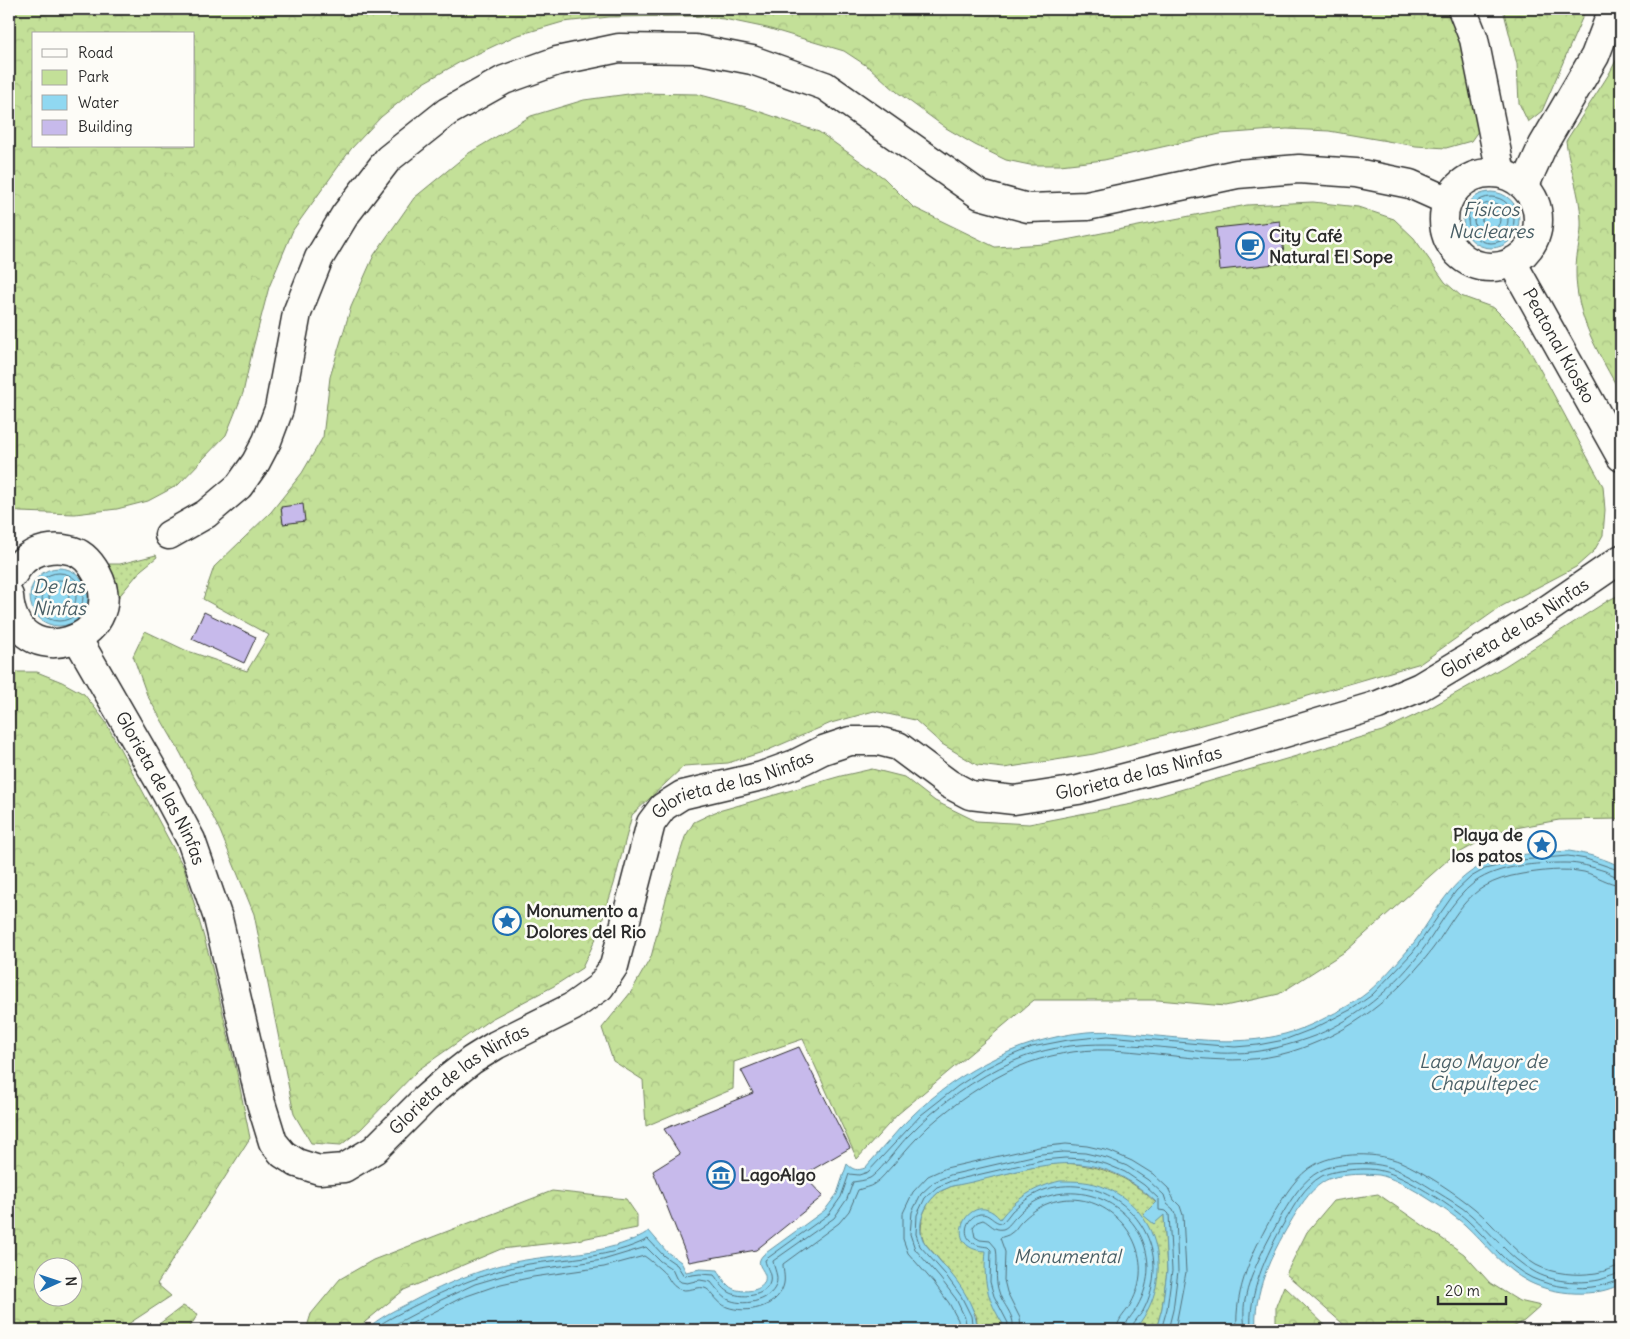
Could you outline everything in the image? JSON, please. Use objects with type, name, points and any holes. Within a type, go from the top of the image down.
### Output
[{"type":"street","points":[[1462,9],[1474,39],[1513,179]]},
{"type":"street","points":[[1513,179],[1543,144],[1595,56],[1613,9]]},
{"type":"street","points":[[170,535],[206,514],[238,486],[256,462],[267,441],[278,409],[297,314],[319,258],[345,216],[388,159],[447,112],[504,80],[557,61],[620,48],[695,49],[752,60],[825,86],[980,195],[1028,208],[1087,206],[1237,174],[1299,169],[1356,174],[1410,184],[1448,201]]},
{"type":"street","points":[[1486,172],[1513,179],[1534,198],[1538,212],[1538,227],[1533,242],[1524,253],[1512,262],[1496,267],[1480,266],[1465,259],[1453,248],[1446,234],[1444,217],[1448,201],[1460,184],[1472,176],[1486,172]]},
{"type":"street","name":"Peatonal Kiosko","points":[[1512,262],[1621,457]]},
{"type":"street","points":[[52,548],[71,550],[85,558],[94,568],[100,580],[103,594],[101,609],[95,623],[85,634],[77,638],[57,644],[36,639],[27,634],[16,622],[10,607],[12,575],[36,552],[52,548]]},
{"type":"street","name":"Glorieta de las Ninfas","points":[[77,638],[191,840],[218,918],[261,1103],[272,1142],[283,1154],[297,1163],[319,1170],[344,1168],[374,1150],[443,1083],[472,1060],[496,1045],[572,1007],[600,986],[614,966],[651,823],[663,807],[682,795],[762,776],[795,764],[823,750],[850,741],[878,741],[898,746],[949,784],[970,795],[1014,800],[1078,790],[1204,757],[1369,708],[1420,687],[1532,620],[1621,559]]},
{"type":"street","points":[[9,645],[36,639]]},
{"type":"green space","points":[[9,9],[1454,9],[1477,102],[1478,131],[1471,141],[1446,148],[1416,146],[1329,131],[1287,129],[1220,134],[1104,160],[1060,165],[1030,165],[1006,160],[946,128],[897,92],[870,68],[844,51],[767,28],[724,19],[692,16],[609,17],[563,22],[515,36],[462,61],[423,83],[381,117],[351,149],[293,230],[269,287],[243,393],[226,435],[178,485],[148,501],[117,509],[75,514],[9,510]]},
{"type":"green space","points":[[1503,9],[1586,9],[1542,111],[1528,122],[1519,103],[1517,64]]},
{"type":"green space","points":[[1621,51],[1621,394],[1590,334],[1580,303],[1576,269],[1581,226],[1580,210],[1566,141],[1609,74]]},
{"type":"green space","points":[[636,93],[697,94],[746,107],[819,132],[884,178],[913,207],[995,247],[1045,244],[1247,205],[1313,202],[1358,207],[1394,219],[1414,238],[1445,282],[1461,296],[1494,308],[1522,336],[1603,486],[1605,510],[1603,535],[1594,551],[1576,567],[1502,606],[1421,663],[1301,698],[1094,754],[1004,768],[977,765],[942,744],[915,720],[874,711],[831,723],[766,751],[728,763],[684,766],[632,815],[614,884],[598,934],[582,968],[554,986],[491,1019],[418,1070],[361,1129],[341,1145],[311,1143],[294,1114],[254,914],[220,831],[181,754],[147,695],[133,656],[145,631],[185,650],[247,671],[269,635],[203,599],[214,567],[271,512],[302,473],[323,437],[330,377],[351,307],[374,255],[414,198],[469,153],[531,116],[584,100]]},
{"type":"green space","points":[[156,555],[157,557],[141,570],[117,599],[114,582],[108,567],[109,564],[120,564]]},
{"type":"green space","points":[[1621,594],[1621,819],[1559,820],[1499,831],[1450,858],[1346,951],[1279,994],[1225,1006],[1158,1000],[1034,1000],[898,1114],[857,1159],[803,1039],[734,1062],[733,1089],[646,1126],[643,1080],[613,1061],[602,1028],[631,992],[651,957],[685,837],[694,822],[715,812],[872,769],[904,777],[935,801],[976,821],[1029,824],[1132,804],[1382,731],[1426,710],[1505,666]]},
{"type":"green space","points":[[37,672],[62,682],[84,694],[105,721],[184,868],[209,955],[237,1073],[250,1138],[157,1284],[171,1296],[119,1330],[9,1330],[9,673]]},
{"type":"green space","name":"Monumental","points":[[1079,1164],[1103,1170],[1125,1179],[1156,1203],[1154,1224],[1164,1214],[1167,1271],[1162,1308],[1156,1330],[978,1330],[976,1315],[949,1271],[924,1242],[921,1232],[922,1217],[929,1201],[939,1192],[952,1186],[1043,1165]]},
{"type":"green space","points":[[552,1191],[626,1199],[637,1215],[637,1228],[572,1241],[501,1249],[404,1290],[358,1330],[306,1330],[311,1314],[340,1279],[373,1260]]},
{"type":"green space","points":[[1378,1194],[1464,1254],[1490,1283],[1519,1301],[1541,1306],[1524,1321],[1508,1330],[1350,1330],[1286,1274],[1307,1232],[1333,1201]]},
{"type":"green space","points":[[1284,1286],[1330,1330],[1276,1330],[1276,1306]]},
{"type":"green space","points":[[183,1306],[198,1314],[188,1330],[151,1330]]},
{"type":"green space","points":[[1552,1323],[1572,1330],[1541,1330]]},
{"type":"water","name":"Físicos Nucleares","points":[[1485,192],[1497,192],[1511,200],[1519,214],[1517,231],[1511,240],[1497,248],[1485,248],[1475,243],[1468,236],[1463,226],[1463,214],[1468,204],[1475,197]]},
{"type":"water","name":"De las Ninfas","points":[[59,568],[75,573],[83,581],[88,597],[83,613],[75,621],[59,626],[43,621],[35,613],[30,597],[35,581],[43,573]]},
{"type":"water","name":"Lago Mayor de Chapultepec","points":[[1569,851],[1608,861],[1621,867],[1621,1284],[1611,1288],[1587,1293],[1575,1293],[1551,1290],[1529,1282],[1503,1263],[1464,1224],[1423,1195],[1399,1182],[1379,1175],[1348,1175],[1329,1179],[1318,1186],[1304,1201],[1290,1223],[1270,1261],[1260,1288],[1257,1302],[1256,1330],[1156,1330],[1162,1308],[1167,1271],[1164,1215],[1154,1224],[1143,1215],[1156,1202],[1130,1182],[1106,1170],[1082,1164],[1058,1164],[952,1186],[939,1192],[923,1214],[921,1234],[923,1240],[965,1293],[973,1310],[978,1330],[366,1330],[393,1311],[469,1275],[500,1265],[607,1248],[622,1244],[649,1231],[667,1252],[681,1262],[686,1272],[700,1269],[718,1270],[721,1277],[732,1288],[742,1291],[757,1289],[764,1283],[765,1279],[759,1263],[760,1259],[825,1210],[837,1194],[847,1164],[855,1169],[865,1168],[919,1109],[940,1092],[985,1063],[1034,1043],[1060,1036],[1096,1031],[1198,1040],[1237,1041],[1275,1036],[1295,1031],[1315,1023],[1362,997],[1389,972],[1417,939],[1441,903],[1459,881],[1470,872],[1503,858],[1525,854]]},
{"type":"water","name":"Monumental","points":[[1060,1181],[1078,1181],[1106,1188],[1125,1199],[1140,1214],[1151,1232],[1157,1251],[1158,1272],[1155,1292],[1147,1312],[1134,1330],[996,1330],[1003,1324],[993,1306],[987,1289],[985,1272],[986,1251],[971,1248],[963,1241],[961,1231],[964,1222],[970,1213],[979,1209],[989,1210],[1000,1219],[1019,1199],[1034,1190]]},
{"type":"building","name":"City Café Natural El Sope","points":[[1280,221],[1285,263],[1220,270],[1216,228]]},
{"type":"building","points":[[303,504],[305,521],[283,524],[281,507]]},
{"type":"building","points":[[204,612],[256,637],[244,663],[192,639]]},
{"type":"building","points":[[799,1047],[850,1148],[803,1175],[823,1196],[756,1250],[689,1262],[653,1171],[680,1154],[664,1129],[753,1093],[741,1070]]},
{"type":"place","name":"City Café Natural El Sope","points":[[1250,246]]},
{"type":"place","name":"Playa de los patos","points":[[1542,845]]},
{"type":"place","name":"Monumento a Dolores del Rio","points":[[507,921]]},
{"type":"place","name":"LagoAlgo","points":[[721,1175]]}]
